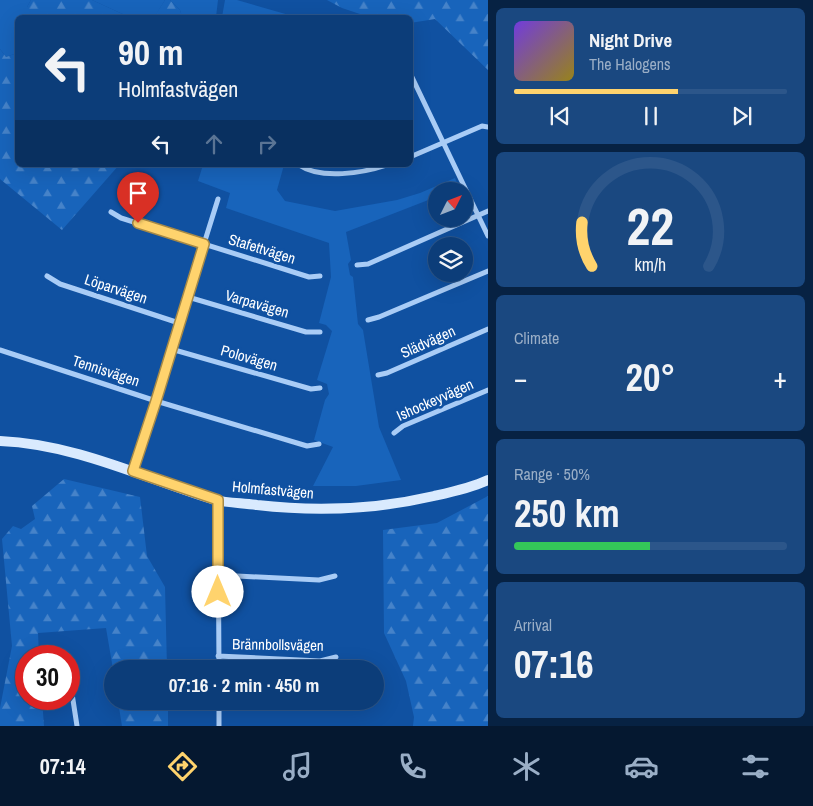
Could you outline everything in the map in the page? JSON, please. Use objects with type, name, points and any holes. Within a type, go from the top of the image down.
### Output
[{"type":"street","points":[[413,79],[488,236]]},
{"type":"street","points":[[413,156],[482,126],[488,127]]},
{"type":"street","points":[[302,167],[318,172],[344,174],[380,167]]},
{"type":"street","points":[[133,471],[218,199]]},
{"type":"street","name":"Stafettvägen","points":[[111,212],[121,218],[309,277],[320,276]]},
{"type":"street","points":[[357,265],[368,264],[488,212]]},
{"type":"street","points":[[368,320],[488,271]]},
{"type":"street","name":"Löparvägen","points":[[47,276],[60,284],[179,323]]},
{"type":"street","name":"Varpavägen","points":[[188,297],[306,332],[320,332]]},
{"type":"street","name":"Slädvägen","points":[[378,375],[387,373],[488,329]]},
{"type":"street","name":"Polovägen","points":[[171,349],[310,389],[320,388]]},
{"type":"street","name":"Tennisvägen","points":[[0,350],[156,401],[307,446],[319,444]]},
{"type":"street","name":"Ishockeyvägen","points":[[394,433],[403,426],[488,390]]},
{"type":"street","name":"Holmfastvägen","points":[[0,441],[24,442],[68,452],[133,471],[218,500],[283,508],[332,510],[370,508],[456,491],[488,480]]},
{"type":"street","points":[[218,500],[218,660]]},
{"type":"street","points":[[218,576],[319,580],[335,576]]},
{"type":"street","name":"Brännbollsvägen","points":[[218,656],[320,661],[336,657]]},
{"type":"street","points":[[75,710],[77,726]]},
{"type":"street","points":[[219,710],[219,726]]},
{"type":"green space","points":[[0,0],[31,0],[27,7],[27,15],[15,15],[15,54],[6,57],[0,49]]},
{"type":"green space","points":[[31,0],[92,0],[125,15],[27,15],[27,7]]},
{"type":"green space","points":[[92,0],[165,0],[156,15],[125,15]]},
{"type":"green space","points":[[165,0],[170,0],[180,10],[181,15],[155,15]]},
{"type":"green space","points":[[170,0],[218,0],[216,15],[181,15],[180,10]]},
{"type":"green space","points":[[225,0],[237,0],[289,15],[222,15]]},
{"type":"green space","points":[[327,0],[488,0],[488,70],[435,19],[413,23],[413,15],[363,15],[342,8]]},
{"type":"green space","points":[[0,49],[6,57],[15,54],[15,167],[117,167],[62,230],[0,179]]},
{"type":"green space","points":[[202,167],[283,167],[277,190],[285,201],[335,211],[397,200],[428,190],[428,200],[346,232],[351,260],[348,264],[350,275],[353,277],[358,324],[363,330],[379,427],[401,480],[356,486],[313,486],[333,447],[314,440],[325,400],[329,394],[327,384],[317,380],[332,331],[326,325],[319,323],[331,277],[329,243],[226,208],[230,193],[198,181]]},
{"type":"green space","points":[[455,178],[457,182],[446,182]]},
{"type":"green space","points":[[64,479],[140,497],[147,556],[165,587],[167,660],[111,660],[106,628],[38,633],[39,645],[15,645],[15,710],[43,710],[44,726],[0,726],[0,708],[12,646],[2,539],[13,526],[21,529],[35,519],[32,506]]},
{"type":"green space","points":[[488,496],[488,726],[413,726],[414,717],[406,681],[384,633],[383,530],[437,523]]},
{"type":"green space","points":[[119,710],[168,710],[168,726],[122,726]]},
{"type":"route","points":[[138,223],[204,244],[133,471],[218,500],[218,592]]}]
